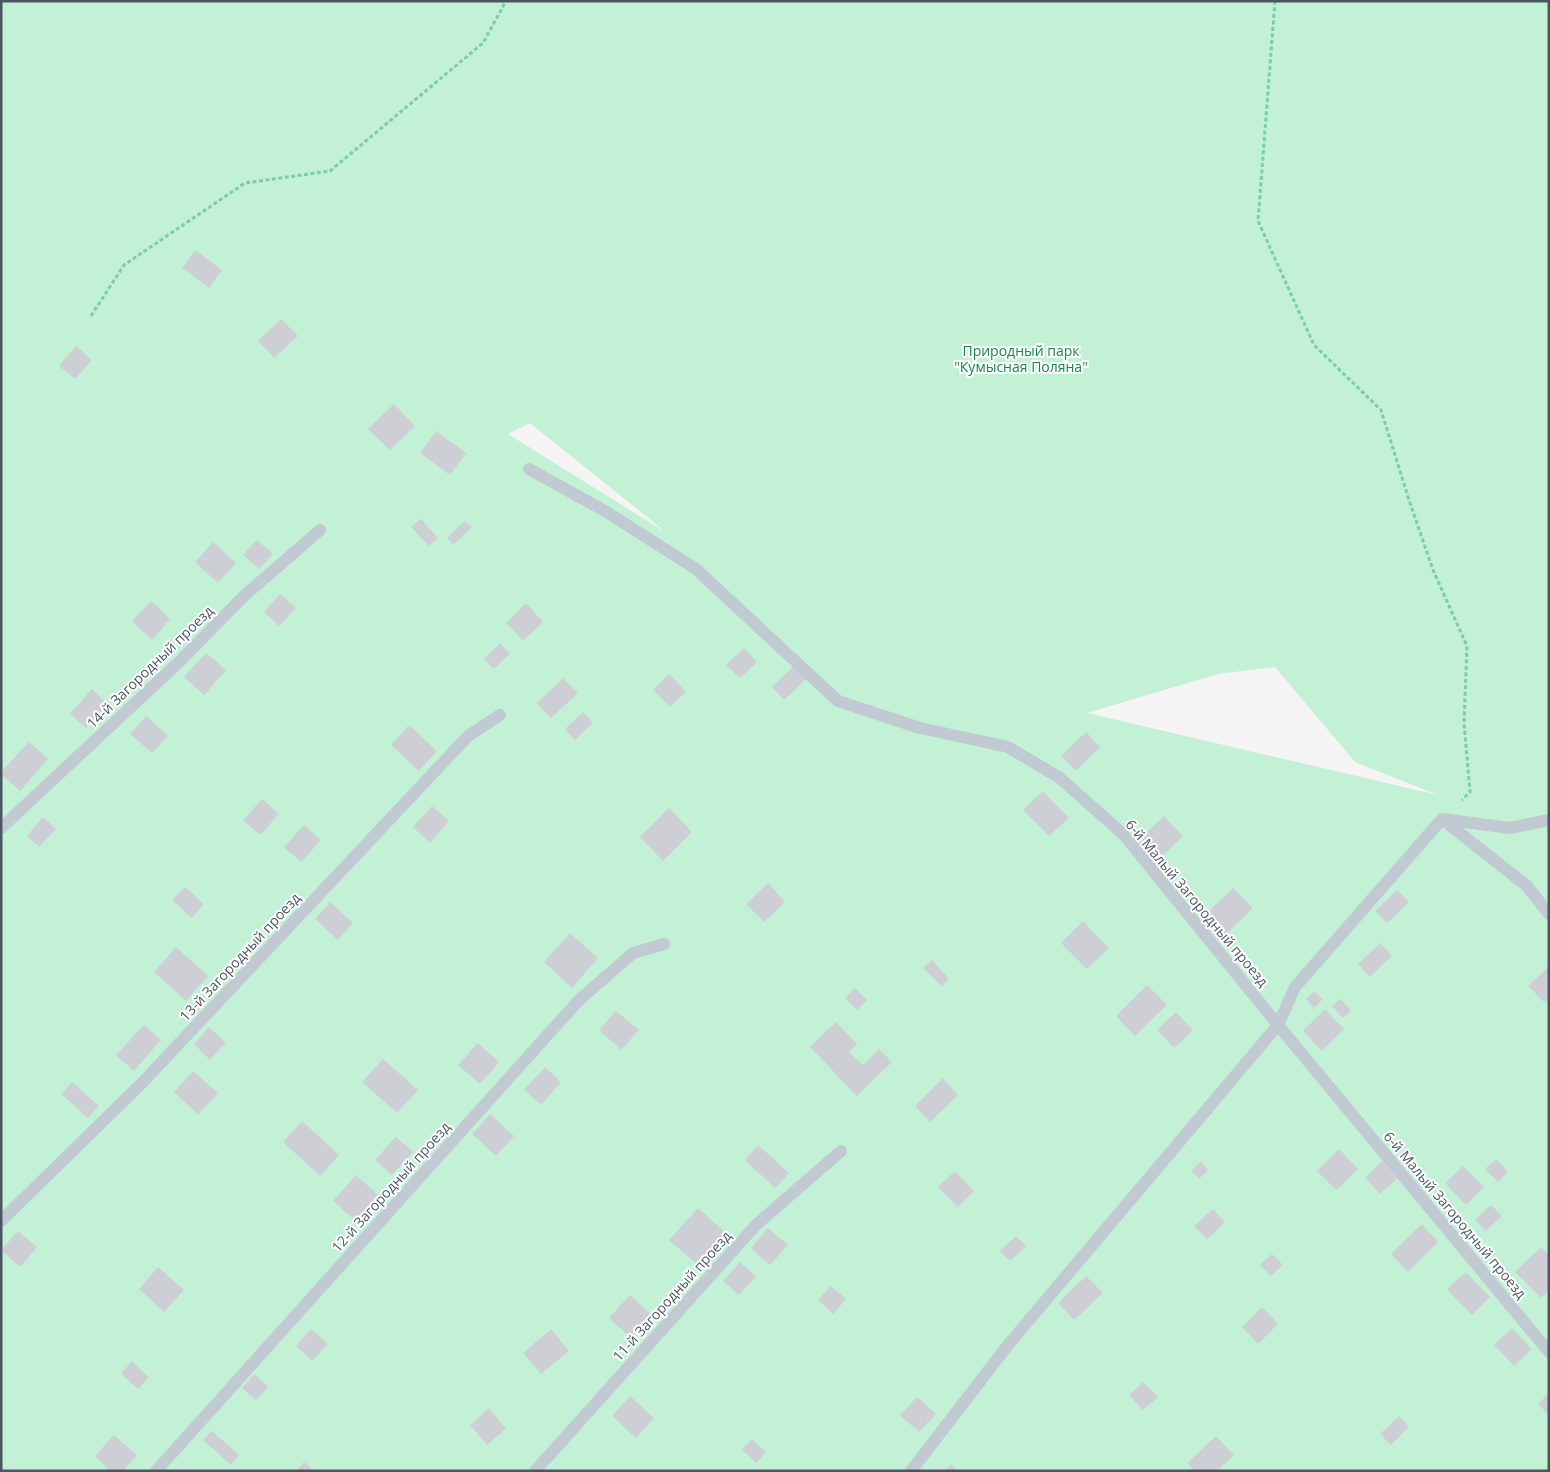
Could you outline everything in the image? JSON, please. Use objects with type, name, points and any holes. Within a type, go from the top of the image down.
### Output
[{"type":"lane","name":"6-й Малый Загородный проезд","points":[[529,469],[606,511],[696,569],[838,701],[920,728],[1008,747],[1060,778],[1124,835],[1278,1025],[1549,1352]]},
{"type":"lane","name":"14-й Загородный проезд","points":[[1,828],[177,664],[245,595],[320,530]]},
{"type":"lane","name":"13-й Загородный проезд","points":[[1,1221],[143,1082],[468,736],[500,715]]},
{"type":"lane","points":[[1442,819],[1510,828],[1549,820]]},
{"type":"lane","points":[[1442,819],[1528,886],[1549,914]]},
{"type":"lane","points":[[911,1471],[1008,1345],[1278,1025],[1295,987],[1442,819]]},
{"type":"lane","name":"12-й Загородный проезд","points":[[156,1471],[579,1000],[633,953],[664,944]]},
{"type":"lane","name":"11-й Загородный проезд","points":[[535,1471],[756,1225],[841,1152]]},
{"type":"path","points":[[91,316],[124,265],[245,183],[330,171],[484,43],[506,1]]},
{"type":"path","points":[[1275,1],[1258,221],[1314,345],[1381,410],[1433,570],[1467,646],[1464,723],[1470,792],[1442,819]]},
{"type":"green space","name":"Природный парк \"Кумысная Поляна\"","points":[[1,1],[1549,1],[1549,1471],[1,1471]],"holes":[[[530,423],[662,529],[662,530],[508,434]],[[1275,667],[1355,762],[1438,795],[1087,713],[1218,674]]]},
{"type":"building","points":[[195,250],[222,270],[209,288],[182,268]]},
{"type":"building","points":[[281,319],[298,336],[274,358],[258,341]]},
{"type":"building","points":[[76,346],[92,360],[75,379],[59,366]]},
{"type":"building","points":[[394,404],[415,426],[390,450],[368,429]]},
{"type":"building","points":[[436,431],[466,453],[450,475],[420,453]]},
{"type":"building","points":[[421,519],[438,538],[429,546],[411,527]]},
{"type":"building","points":[[465,521],[472,527],[453,545],[447,538]]},
{"type":"building","points":[[257,540],[273,554],[259,569],[243,555]]},
{"type":"building","points":[[213,542],[236,563],[218,583],[195,562]]},
{"type":"building","points":[[280,594],[296,608],[279,626],[264,612]]},
{"type":"building","points":[[151,601],[170,619],[152,640],[132,621]]},
{"type":"building","points":[[526,603],[543,622],[523,641],[506,623]]},
{"type":"building","points":[[500,643],[510,654],[494,669],[484,659]]},
{"type":"building","points":[[744,648],[757,662],[740,678],[726,665]]},
{"type":"building","points":[[206,653],[226,670],[204,695],[184,677]]},
{"type":"building","points":[[794,666],[806,679],[784,700],[772,687]]},
{"type":"building","points":[[669,674],[686,692],[670,707],[653,690]]},
{"type":"building","points":[[563,678],[578,693],[551,718],[537,703]]},
{"type":"building","points":[[92,689],[108,704],[86,728],[70,714]]},
{"type":"building","points":[[583,712],[593,723],[575,740],[565,729]]},
{"type":"building","points":[[146,716],[168,736],[152,753],[130,734]]},
{"type":"building","points":[[409,725],[437,751],[419,771],[391,745]]},
{"type":"building","points":[[1086,732],[1100,747],[1076,771],[1061,756]]},
{"type":"building","points":[[29,742],[48,759],[20,791],[1,772]]},
{"type":"building","points":[[1043,791],[1069,818],[1049,836],[1023,810]]},
{"type":"building","points":[[262,799],[279,814],[260,835],[243,820]]},
{"type":"building","points":[[432,806],[449,821],[430,843],[413,827]]},
{"type":"building","points":[[669,808],[692,832],[663,861],[640,837]]},
{"type":"building","points":[[1164,816],[1183,836],[1160,858],[1141,838]]},
{"type":"building","points":[[43,817],[56,829],[39,847],[27,836]]},
{"type":"building","points":[[304,825],[321,840],[301,862],[284,847]]},
{"type":"building","points":[[768,883],[785,902],[764,922],[746,904]]},
{"type":"building","points":[[185,887],[204,904],[192,918],[172,900]]},
{"type":"building","points":[[1233,888],[1253,908],[1224,936],[1204,916]]},
{"type":"building","points":[[1397,890],[1409,902],[1387,923],[1375,911]]},
{"type":"building","points":[[330,902],[353,923],[338,940],[315,919]]},
{"type":"building","points":[[1083,921],[1109,948],[1087,969],[1061,943]]},
{"type":"building","points":[[570,933],[598,958],[572,988],[544,962]]},
{"type":"building","points":[[1380,943],[1392,956],[1370,977],[1358,964]]},
{"type":"building","points":[[176,947],[208,976],[186,1001],[154,972]]},
{"type":"building","points":[[932,960],[949,979],[942,986],[923,968]]},
{"type":"building","points":[[1549,966],[1549,998],[1544,1002],[1528,986]]},
{"type":"building","points":[[1147,985],[1167,1005],[1135,1036],[1116,1016]]},
{"type":"building","points":[[855,988],[867,1000],[857,1010],[845,998]]},
{"type":"building","points":[[1314,991],[1323,999],[1314,1008],[1306,999]]},
{"type":"building","points":[[1340,999],[1351,1010],[1343,1018],[1332,1006]]},
{"type":"building","points":[[1325,1009],[1344,1029],[1322,1051],[1303,1031]]},
{"type":"building","points":[[616,1011],[639,1030],[621,1050],[599,1030]]},
{"type":"building","points":[[1176,1012],[1193,1030],[1174,1048],[1157,1030]]},
{"type":"building","points":[[836,1022],[857,1044],[849,1052],[863,1065],[879,1049],[892,1062],[857,1096],[810,1047]]},
{"type":"building","points":[[144,1025],[161,1040],[134,1071],[116,1055]]},
{"type":"building","points":[[209,1027],[226,1043],[210,1060],[194,1044]]},
{"type":"building","points":[[478,1043],[499,1062],[480,1084],[458,1065]]},
{"type":"building","points":[[383,1059],[418,1090],[397,1113],[362,1082]]},
{"type":"building","points":[[545,1067],[561,1082],[541,1105],[524,1090]]},
{"type":"building","points":[[193,1071],[218,1093],[198,1115],[174,1092]]},
{"type":"building","points":[[943,1078],[958,1095],[930,1122],[915,1106]]},
{"type":"building","points":[[72,1082],[99,1106],[88,1118],[61,1094]]},
{"type":"building","points":[[490,1114],[514,1136],[496,1156],[472,1134]]},
{"type":"building","points":[[302,1121],[339,1155],[320,1176],[283,1142]]},
{"type":"building","points":[[396,1137],[413,1152],[392,1175],[375,1160]]},
{"type":"building","points":[[758,1145],[789,1173],[775,1188],[745,1160]]},
{"type":"building","points":[[1339,1149],[1358,1169],[1336,1190],[1317,1171]]},
{"type":"building","points":[[1496,1159],[1508,1172],[1498,1182],[1485,1169]]},
{"type":"building","points":[[1201,1161],[1208,1170],[1199,1179],[1191,1171]]},
{"type":"building","points":[[1382,1161],[1398,1178],[1380,1194],[1365,1178]]},
{"type":"building","points":[[1463,1166],[1484,1187],[1466,1205],[1445,1183]]},
{"type":"building","points":[[955,1171],[974,1191],[958,1207],[938,1187]]},
{"type":"building","points":[[356,1175],[378,1195],[355,1220],[333,1201]]},
{"type":"building","points":[[1491,1205],[1502,1216],[1486,1231],[1475,1220]]},
{"type":"building","points":[[698,1208],[728,1235],[699,1266],[669,1240]]},
{"type":"building","points":[[1213,1209],[1225,1222],[1207,1239],[1194,1226]]},
{"type":"building","points":[[1422,1224],[1438,1242],[1408,1272],[1391,1254]]},
{"type":"building","points":[[768,1228],[788,1245],[770,1265],[751,1248]]},
{"type":"building","points":[[18,1231],[37,1247],[20,1267],[1,1250]]},
{"type":"building","points":[[1016,1236],[1026,1246],[1010,1261],[1000,1251]]},
{"type":"building","points":[[1541,1247],[1549,1255],[1549,1290],[1541,1298],[1515,1272]]},
{"type":"building","points":[[1272,1254],[1283,1265],[1271,1276],[1260,1265]]},
{"type":"building","points":[[740,1262],[756,1277],[739,1295],[723,1281]]},
{"type":"building","points":[[158,1267],[184,1290],[164,1312],[139,1289]]},
{"type":"building","points":[[1466,1272],[1490,1297],[1472,1315],[1447,1289]]},
{"type":"building","points":[[1086,1276],[1103,1293],[1074,1320],[1058,1303]]},
{"type":"building","points":[[831,1286],[846,1299],[833,1314],[818,1300]]},
{"type":"building","points":[[630,1295],[651,1314],[630,1337],[609,1318]]},
{"type":"building","points":[[1262,1307],[1278,1324],[1258,1344],[1242,1327]]},
{"type":"building","points":[[1512,1328],[1532,1349],[1514,1366],[1494,1345]]},
{"type":"building","points":[[311,1329],[328,1344],[312,1361],[296,1346]]},
{"type":"building","points":[[551,1329],[569,1351],[541,1374],[523,1353]]},
{"type":"building","points":[[132,1361],[149,1377],[138,1389],[121,1374]]},
{"type":"building","points":[[254,1374],[268,1387],[256,1400],[242,1388]]},
{"type":"building","points":[[1143,1382],[1158,1397],[1143,1410],[1129,1395]]},
{"type":"building","points":[[1549,1393],[1549,1415],[1538,1404]]},
{"type":"building","points":[[630,1396],[654,1418],[636,1438],[612,1416]]},
{"type":"building","points":[[917,1397],[936,1414],[919,1432],[900,1415]]},
{"type":"building","points":[[489,1408],[506,1429],[487,1445],[470,1425]]},
{"type":"building","points":[[1399,1416],[1409,1427],[1391,1445],[1380,1434]]},
{"type":"building","points":[[212,1431],[239,1455],[231,1465],[203,1440]]},
{"type":"building","points":[[114,1435],[137,1455],[123,1471],[110,1471],[95,1456]]},
{"type":"building","points":[[1216,1436],[1234,1455],[1217,1471],[1195,1471],[1187,1463]]},
{"type":"building","points":[[752,1439],[766,1452],[756,1463],[742,1450]]},
{"type":"building","points":[[304,1462],[314,1471],[296,1471]]},
{"type":"building","points":[[951,1464],[958,1471],[945,1471]]}]
